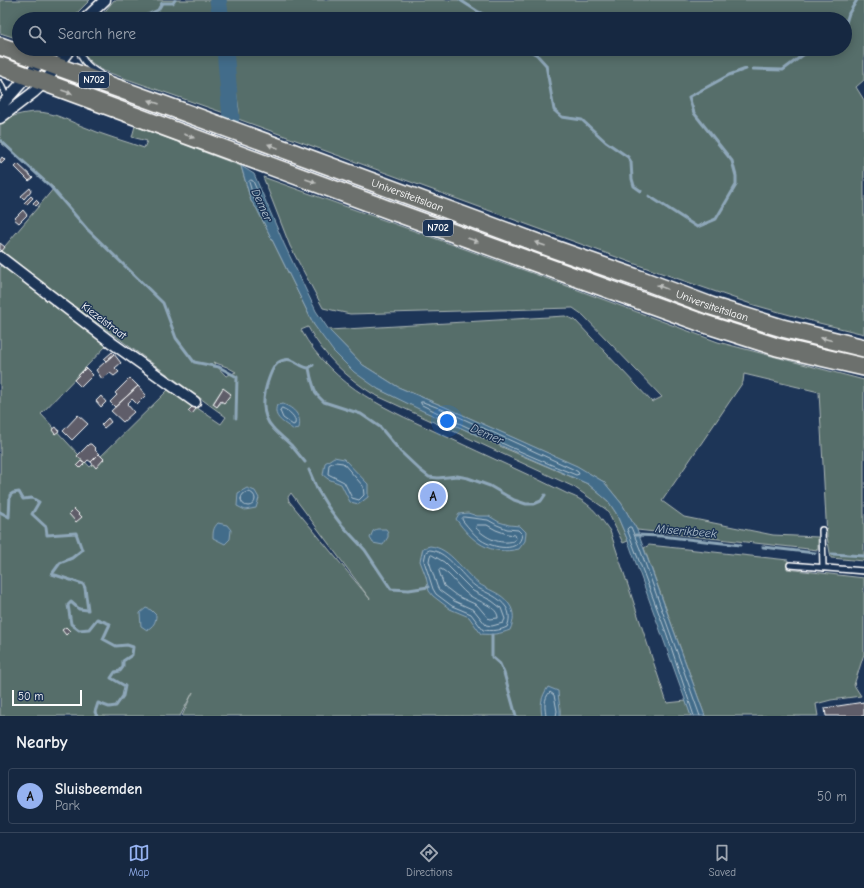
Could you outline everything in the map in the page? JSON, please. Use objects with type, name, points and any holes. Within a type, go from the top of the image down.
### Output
[{"type":"highway","name":"Universiteitslaan","points":[[0,46],[12,48]]},
{"type":"highway","name":"Universiteitslaan","points":[[47,56],[57,67],[711,306],[782,328],[864,348]]},
{"type":"highway","name":"Universiteitslaan","points":[[0,66],[392,211],[705,324],[777,347],[864,367]]},
{"type":"street","points":[[92,12],[105,0]]},
{"type":"street","points":[[97,12],[105,0]]},
{"type":"street","points":[[0,107],[45,56]]},
{"type":"street","points":[[0,118],[44,83],[65,56]]},
{"type":"street","points":[[392,211],[399,192]]},
{"type":"street","name":"Kiezelstraat","points":[[0,257],[112,343],[195,402]]},
{"type":"lane","points":[[81,56],[82,59],[92,69],[131,93]]},
{"type":"lane","points":[[0,82],[7,98]]},
{"type":"lane","points":[[822,530],[824,568]]},
{"type":"lane","points":[[790,565],[864,571]]},
{"type":"green space","points":[[0,0],[90,0],[78,12],[12,12],[12,37],[0,33]]},
{"type":"green space","points":[[114,0],[212,0],[213,12],[105,12]]},
{"type":"green space","points":[[223,0],[864,0],[864,80],[856,87],[864,100],[864,334],[754,305],[641,266],[238,119],[239,110],[231,56],[852,56],[852,12],[225,12]]},
{"type":"green space","points":[[86,56],[219,56],[224,113],[104,71]]},
{"type":"green space","points":[[36,112],[56,115],[101,134],[144,148],[147,141],[132,137],[135,126],[241,166],[251,201],[257,209],[314,325],[378,389],[502,447],[588,484],[608,501],[616,513],[628,541],[623,543],[607,510],[574,487],[373,394],[354,381],[336,365],[321,347],[308,327],[301,330],[314,350],[330,368],[346,383],[365,396],[404,417],[588,504],[610,531],[667,703],[686,701],[691,716],[182,716],[193,692],[180,716],[0,716],[0,262],[108,344],[41,414],[90,467],[169,389],[221,424],[226,417],[0,252],[54,188],[0,142],[0,124],[12,117]],"holes":[[[213,362],[227,367],[236,372],[226,376]],[[223,388],[229,395],[217,407],[213,403]],[[291,493],[370,599],[289,501],[288,497]]]},
{"type":"green space","points":[[263,177],[532,273],[718,342],[864,380],[864,561],[831,558],[827,537],[819,392],[744,374],[743,382],[662,501],[684,517],[773,535],[818,537],[818,550],[637,530],[622,504],[604,482],[576,466],[398,387],[363,365],[329,330],[565,316],[575,320],[652,402],[662,397],[583,315],[573,308],[350,314],[323,308],[290,246]]},
{"type":"green space","points":[[649,545],[788,560],[787,569],[864,578],[864,654],[854,685],[861,696],[831,700],[816,704],[818,716],[705,716],[644,548]]},
{"type":"water","name":"Demer","points":[[241,166],[254,174],[284,244],[316,311],[329,330],[363,365],[398,387],[577,466],[604,482],[622,504],[637,530],[705,716],[691,716],[628,541],[616,513],[608,501],[588,484],[423,411],[378,389],[354,372],[333,351],[314,325],[257,209],[251,201]]},
{"type":"water","points":[[283,404],[294,410],[298,416],[300,424],[299,428],[294,430],[278,417],[276,413],[277,405]]},
{"type":"water","points":[[334,457],[344,459],[368,484],[368,497],[359,504],[350,502],[341,484],[328,479],[323,475],[325,463]]},
{"type":"water","points":[[247,488],[255,491],[259,498],[256,508],[245,510],[237,506],[238,493]]},
{"type":"water","points":[[468,513],[477,516],[489,516],[499,522],[520,526],[526,532],[525,541],[519,549],[509,551],[491,549],[475,540],[456,519],[459,514]]},
{"type":"water","points":[[218,523],[227,525],[231,530],[230,539],[225,544],[213,538],[215,527]]},
{"type":"water","points":[[377,529],[386,529],[388,532],[388,537],[383,545],[373,543],[370,538],[373,531]]},
{"type":"water","points":[[430,546],[450,555],[478,583],[506,600],[513,613],[513,620],[510,630],[496,634],[481,634],[469,617],[450,609],[433,596],[429,591],[420,561],[423,548]]},
{"type":"water","points":[[146,608],[151,610],[156,615],[154,624],[147,630],[141,626],[140,613]]},
{"type":"water","points":[[548,687],[558,691],[560,716],[542,716],[542,701]]},
{"type":"building","points":[[2,157],[5,160],[1,164],[0,160]]},
{"type":"building","points":[[18,164],[33,178],[29,181],[15,167]]},
{"type":"building","points":[[30,188],[30,192],[24,199],[21,196]]},
{"type":"building","points":[[31,196],[33,198],[26,205],[24,203]]},
{"type":"building","points":[[36,200],[39,203],[36,206],[33,203]]},
{"type":"building","points":[[23,210],[27,215],[19,223],[14,219]]},
{"type":"building","points":[[0,243],[5,247],[2,251],[0,249]]},
{"type":"building","points":[[112,352],[114,354],[106,361],[104,359]]},
{"type":"building","points":[[114,354],[121,363],[115,368],[119,372],[114,376],[110,373],[102,379],[96,370]]},
{"type":"building","points":[[86,368],[93,375],[81,387],[74,380]]},
{"type":"building","points":[[130,378],[138,386],[115,407],[110,402],[117,395],[115,393]]},
{"type":"building","points":[[138,386],[146,395],[137,404],[132,399],[127,404],[134,412],[123,422],[111,411]]},
{"type":"building","points":[[223,388],[231,394],[224,403],[221,401],[217,407],[213,404]]},
{"type":"building","points":[[101,396],[106,402],[101,407],[96,401]]},
{"type":"building","points":[[193,406],[196,409],[192,414],[188,411]]},
{"type":"building","points":[[78,415],[88,424],[72,440],[63,431]]},
{"type":"building","points":[[108,418],[111,422],[104,428],[101,425]]},
{"type":"building","points":[[56,427],[59,431],[55,434],[52,430]]},
{"type":"building","points":[[89,444],[96,449],[95,450],[99,454],[91,462],[88,460],[85,463],[77,456]]},
{"type":"building","points":[[99,454],[104,459],[96,468],[91,462]]},
{"type":"building","points":[[81,461],[84,464],[80,468],[77,465]]},
{"type":"building","points":[[74,509],[82,517],[76,522],[69,514]]},
{"type":"building","points":[[66,627],[70,631],[66,635],[62,630]]},
{"type":"building","points":[[864,702],[864,716],[826,716],[825,708]]},
{"type":"waterway","points":[[154,12],[158,10],[162,3],[173,3],[175,0]]},
{"type":"waterway","name":"Demer","points":[[218,0],[220,12]]},
{"type":"waterway","points":[[460,0],[479,12]]},
{"type":"waterway","points":[[850,12],[857,0]]},
{"type":"waterway","name":"Demer","points":[[226,56],[231,118]]},
{"type":"waterway","points":[[538,56],[546,65],[554,110],[562,117],[582,120],[606,142],[628,157],[631,162],[634,186],[641,191]]},
{"type":"waterway","points":[[753,69],[783,70],[802,56]]},
{"type":"waterway","points":[[649,196],[697,227],[716,219],[736,185],[736,176],[732,161],[694,113],[689,97],[729,75],[746,69]]},
{"type":"waterway","points":[[0,140],[51,187],[87,229],[163,303],[176,338],[194,362],[219,367],[237,377],[236,418]]},
{"type":"waterway","points":[[305,462],[291,445],[269,423],[264,411],[264,397],[270,375],[274,367],[281,361],[288,359],[306,368],[313,365]]},
{"type":"waterway","points":[[309,368],[316,394],[324,402],[361,414],[380,427],[401,452],[429,477],[438,478],[457,476],[468,478],[490,486],[514,500],[526,504],[534,504],[541,501],[545,495]]},
{"type":"waterway","points":[[309,470],[317,489],[328,507],[340,523],[365,550],[391,589],[409,590],[428,587]]},
{"type":"waterway","points":[[0,512],[9,517],[10,495],[19,492],[23,499],[32,498],[39,502],[32,514],[46,527],[47,535],[76,533],[82,550],[72,558],[60,563],[52,574],[83,584],[85,588],[88,610],[79,609],[71,602],[68,605],[71,624],[79,630],[89,629],[97,619],[110,624],[103,639],[116,646],[127,645],[133,647],[132,655],[123,661],[123,667],[120,671],[115,672],[111,678],[125,686],[123,696],[116,706],[109,707],[98,703],[95,712],[97,716]]},
{"type":"waterway","name":"Miserikbeek","points":[[636,535],[661,536],[740,545]]},
{"type":"waterway","name":"Miserikbeek","points":[[763,547],[815,553]]},
{"type":"waterway","name":"Miserikbeek","points":[[832,554],[864,556]]},
{"type":"waterway","points":[[492,635],[492,657],[500,664],[504,673],[516,716]]},
{"type":"place","name":"Sluisbeemden","points":[[433,496]]}]
